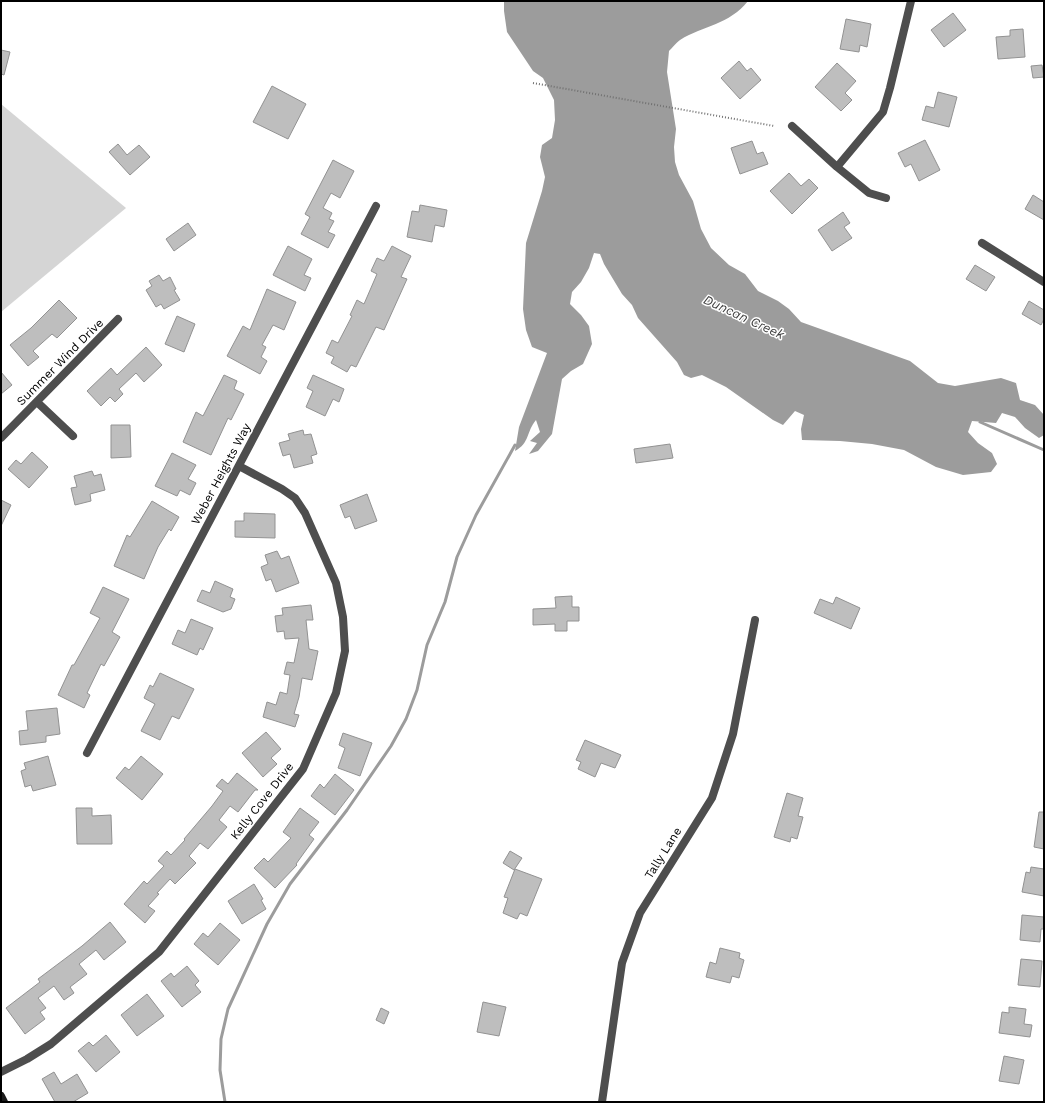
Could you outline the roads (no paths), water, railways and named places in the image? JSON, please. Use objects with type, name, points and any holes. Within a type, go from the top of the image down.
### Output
[{"type":"street","points":[[836,167],[883,112],[910,1]]},
{"type":"street","points":[[792,126],[836,167],[869,193],[886,198]]},
{"type":"street","name":"Weber Heights Way","points":[[87,752],[376,206]]},
{"type":"street","points":[[982,243],[1044,282]]},
{"type":"street","name":"Summer Wind Drive","points":[[1,438],[118,319]]},
{"type":"street","points":[[37,402],[73,436]]},
{"type":"street","name":"Kelly Cove Drive","points":[[1,1072],[27,1059],[51,1044],[159,952],[303,769],[336,693],[345,651],[343,617],[336,583],[305,513],[294,498],[282,489],[239,466]]},
{"type":"street","name":"Tally Lane","points":[[602,1102],[622,964],[640,913],[712,798],[733,734],[755,620]]},
{"type":"street","points":[[1,1096],[4,1102]]},
{"type":"water","points":[[504,1],[748,1],[733,15],[680,40],[669,51],[667,72],[676,129],[674,147],[675,162],[679,175],[693,201],[701,229],[711,248],[729,265],[745,274],[758,291],[778,301],[789,309],[801,322],[910,361],[938,383],[955,386],[1001,378],[1016,383],[1020,400],[1035,405],[1044,415],[1044,435],[1039,438],[1025,428],[1015,417],[1002,413],[996,423],[972,421],[968,432],[978,443],[992,453],[997,464],[991,472],[963,475],[936,467],[904,450],[872,444],[802,440],[801,429],[804,415],[795,411],[783,425],[773,420],[726,387],[702,375],[691,378],[684,375],[677,362],[638,318],[632,305],[622,294],[604,264],[600,254],[594,253],[589,268],[581,282],[572,292],[570,304],[589,326],[592,344],[583,364],[571,371],[562,379],[552,434],[538,451],[529,454],[537,443],[530,441],[540,432],[536,420],[526,441],[515,451],[519,427],[547,353],[532,347],[526,330],[523,309],[526,243],[545,177],[540,157],[542,145],[552,138],[555,120],[554,100],[543,78],[533,71],[507,32]]},
{"type":"waterway","name":"Duncan Creek","points":[[980,422],[1044,450]]},
{"type":"waterway","points":[[225,1102],[220,1070],[221,1039],[228,1009],[267,924],[290,884],[347,810],[391,746],[406,719],[417,690],[427,645],[445,602],[457,557],[476,515],[515,445]]}]
